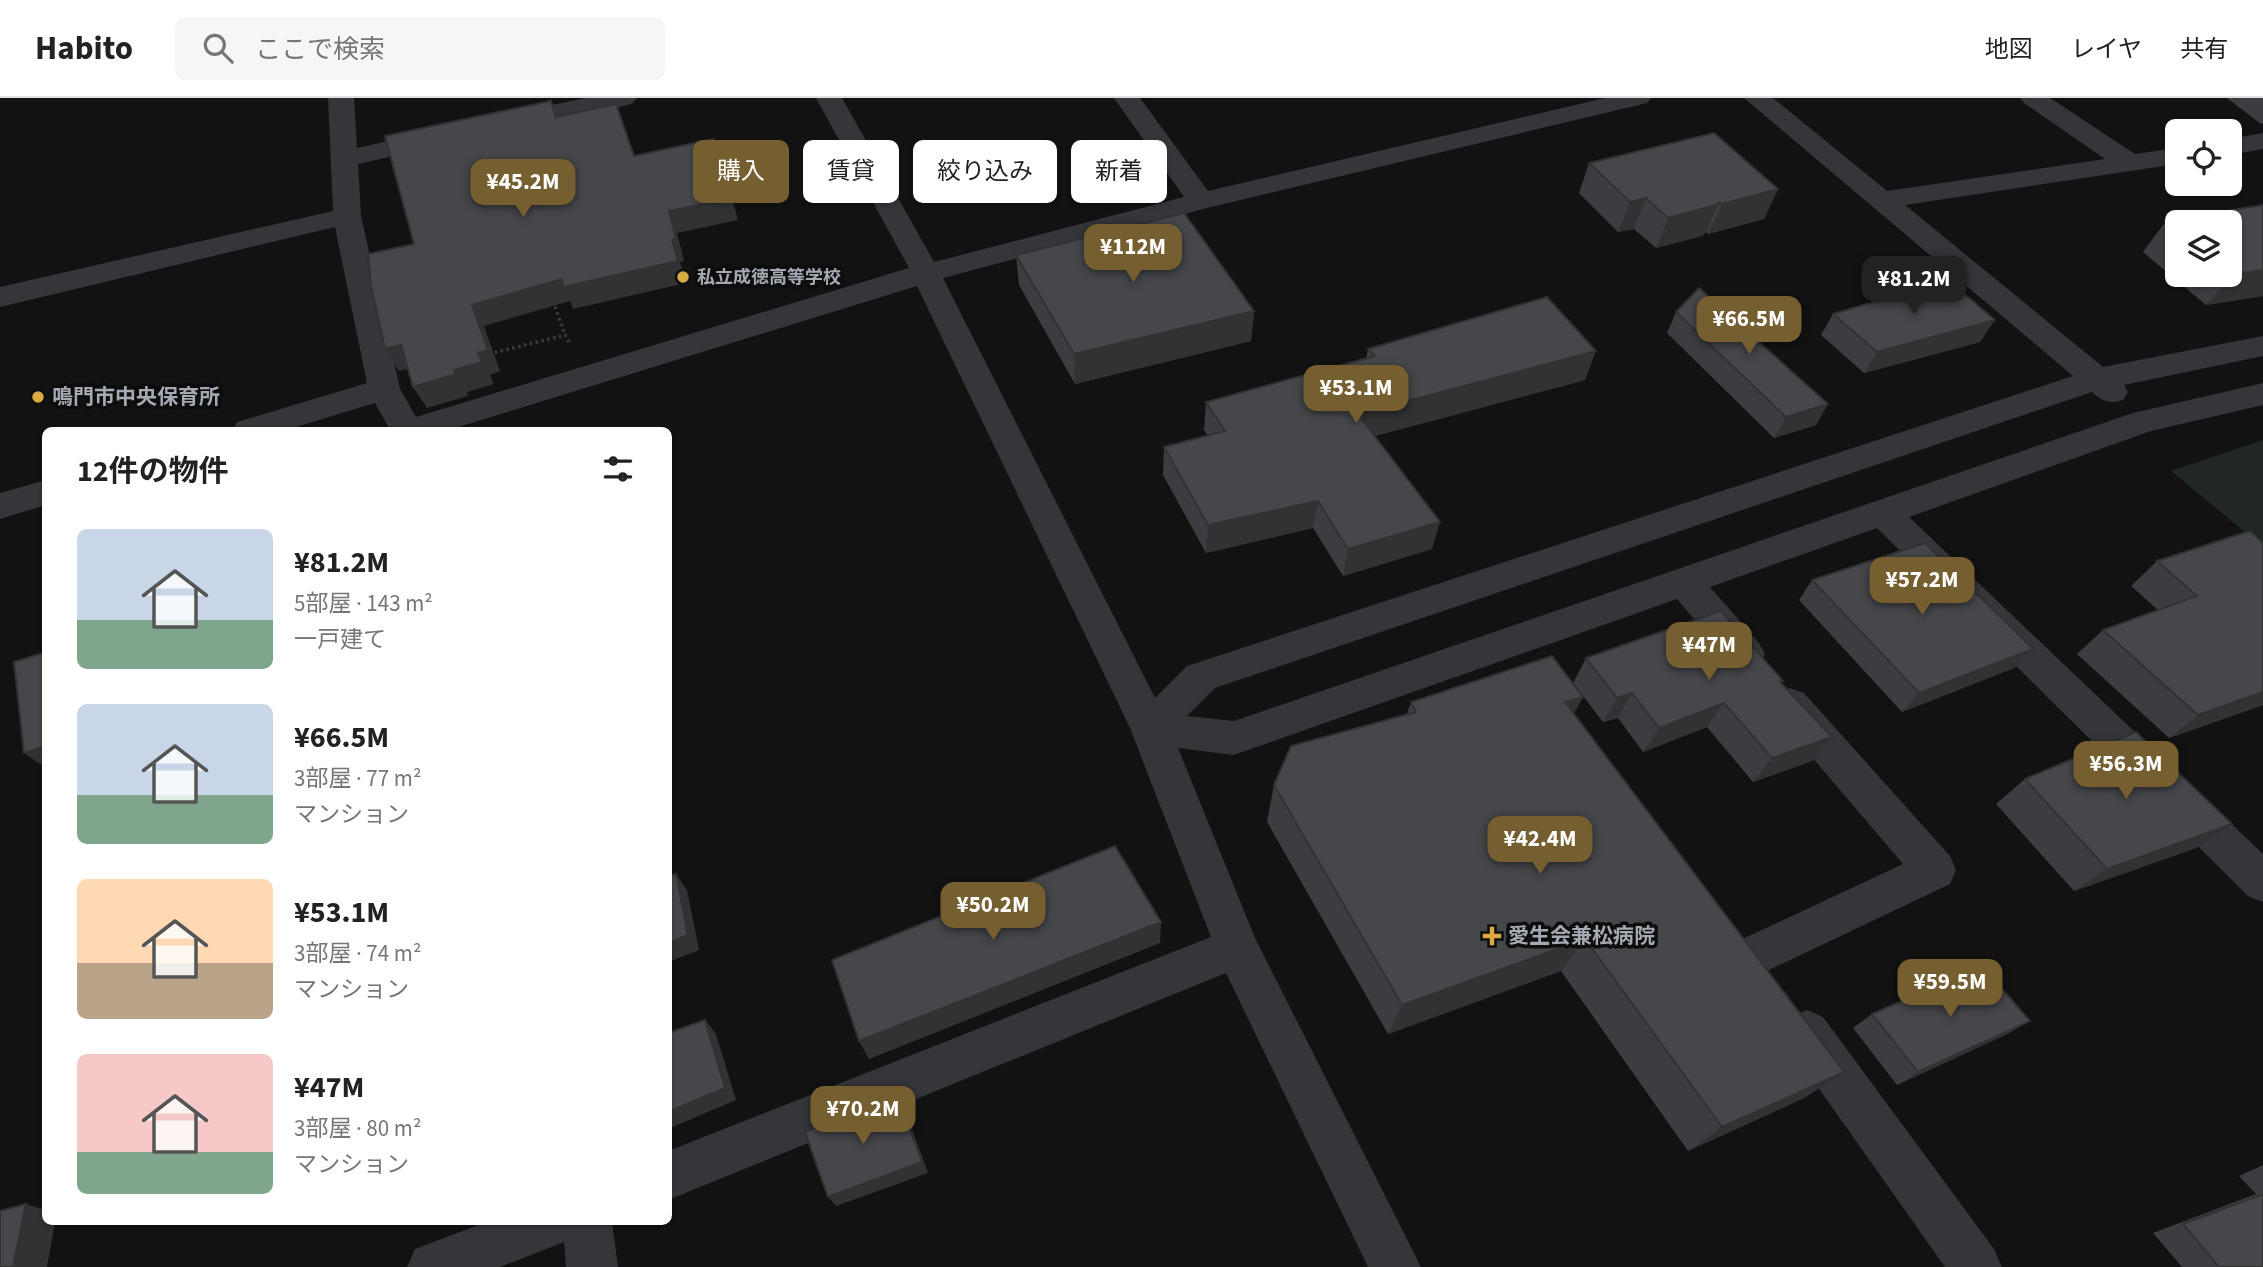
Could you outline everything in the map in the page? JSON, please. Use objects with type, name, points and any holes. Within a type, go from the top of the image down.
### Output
[{"type":"street","points":[[341,98],[347,216],[384,389],[404,427]]},
{"type":"street","points":[[344,159],[624,98]]},
{"type":"street","points":[[829,98],[926,273],[1150,728],[1237,948],[1395,1267]]},
{"type":"street","points":[[1127,98],[1201,201]]},
{"type":"street","points":[[423,427],[926,273],[1201,201],[1637,98]]},
{"type":"street","points":[[1757,98],[2098,379],[2145,421]]},
{"type":"street","points":[[2033,98],[2131,164]]},
{"type":"street","points":[[2242,145],[2263,141]]},
{"type":"street","points":[[1881,200],[2165,158]]},
{"type":"street","points":[[0,297],[347,216]]},
{"type":"street","points":[[1150,728],[1201,677],[2098,379],[2263,346]]},
{"type":"street","points":[[259,427],[384,389]]},
{"type":"street","points":[[1150,728],[1234,738],[1528,656],[1683,581],[2145,421],[2263,394]]},
{"type":"street","points":[[0,506],[42,493]]},
{"type":"street","points":[[1882,512],[2263,881]]},
{"type":"street","points":[[1683,581],[1935,870],[1759,969],[1976,1267]]},
{"type":"street","points":[[672,1174],[1237,948]]},
{"type":"street","points":[[433,1267],[544,1225]]},
{"type":"street","points":[[587,1225],[592,1267]]},
{"type":"path","points":[[551,296],[584,378]]},
{"type":"path","points":[[487,354],[565,335]]},
{"type":"shaded area","points":[[2263,440],[2263,547],[2171,471]]},
{"type":"building","points":[[551,101],[556,117],[616,104],[634,156],[693,143],[693,203],[708,203],[669,211],[676,239],[672,240],[678,261],[563,287],[562,279],[472,305],[488,350],[478,353],[482,362],[454,370],[456,374],[413,387],[401,345],[385,349],[371,286],[368,254],[414,244],[385,136]]},
{"type":"building","points":[[1714,133],[1778,189],[1722,204],[1719,202],[1668,218],[1646,198],[1630,202],[1589,163]]},
{"type":"building","points":[[2263,205],[2263,270],[2242,273],[2242,210],[2233,210]]},
{"type":"building","points":[[1184,213],[1254,311],[1074,354],[1016,255]]},
{"type":"building","points":[[1948,280],[1995,320],[1877,352],[1833,314]]},
{"type":"building","points":[[1699,288],[1828,404],[1786,417],[1676,312]]},
{"type":"building","points":[[1547,297],[1596,351],[1358,414],[1440,522],[1348,549],[1318,501],[1208,525],[1164,447],[1225,431],[1206,402],[1375,356],[1368,349]]},
{"type":"building","points":[[2250,531],[2263,543],[2263,692],[2198,715],[2103,630],[2197,596],[2157,561]]},
{"type":"building","points":[[1925,543],[2033,649],[1919,693],[1812,580]]},
{"type":"building","points":[[1721,611],[1783,681],[1780,682],[1832,737],[1772,758],[1724,703],[1659,728],[1632,693],[1617,698],[1586,658]]},
{"type":"building","points":[[42,653],[42,747],[24,753],[14,662]]},
{"type":"building","points":[[1552,656],[1583,697],[1565,702],[1844,1072],[1722,1127],[1585,939],[1402,1005],[1274,785],[1291,746],[1416,712],[1411,702]]},
{"type":"building","points":[[2136,732],[2232,824],[2107,869],[2025,779]]},
{"type":"building","points":[[1115,846],[1161,922],[859,1041],[832,960]]},
{"type":"building","points":[[676,874],[688,935],[672,941],[672,875]]},
{"type":"building","points":[[1982,966],[2030,1021],[1918,1072],[1872,1014]]},
{"type":"building","points":[[705,1020],[725,1088],[672,1110],[672,1032]]},
{"type":"building","points":[[897,1095],[922,1162],[828,1197],[805,1132]]},
{"type":"building","points":[[2263,1194],[2263,1267],[2219,1267],[2183,1224]]},
{"type":"building","points":[[26,1204],[13,1267],[0,1267],[0,1211]]},
{"type":"place","name":"私立成徳高等学校","points":[[683,277]]},
{"type":"place","name":"鳴門市中央保育所","points":[[38,397]]},
{"type":"place","name":"愛生会兼松病院","points":[[1492,936]]}]
